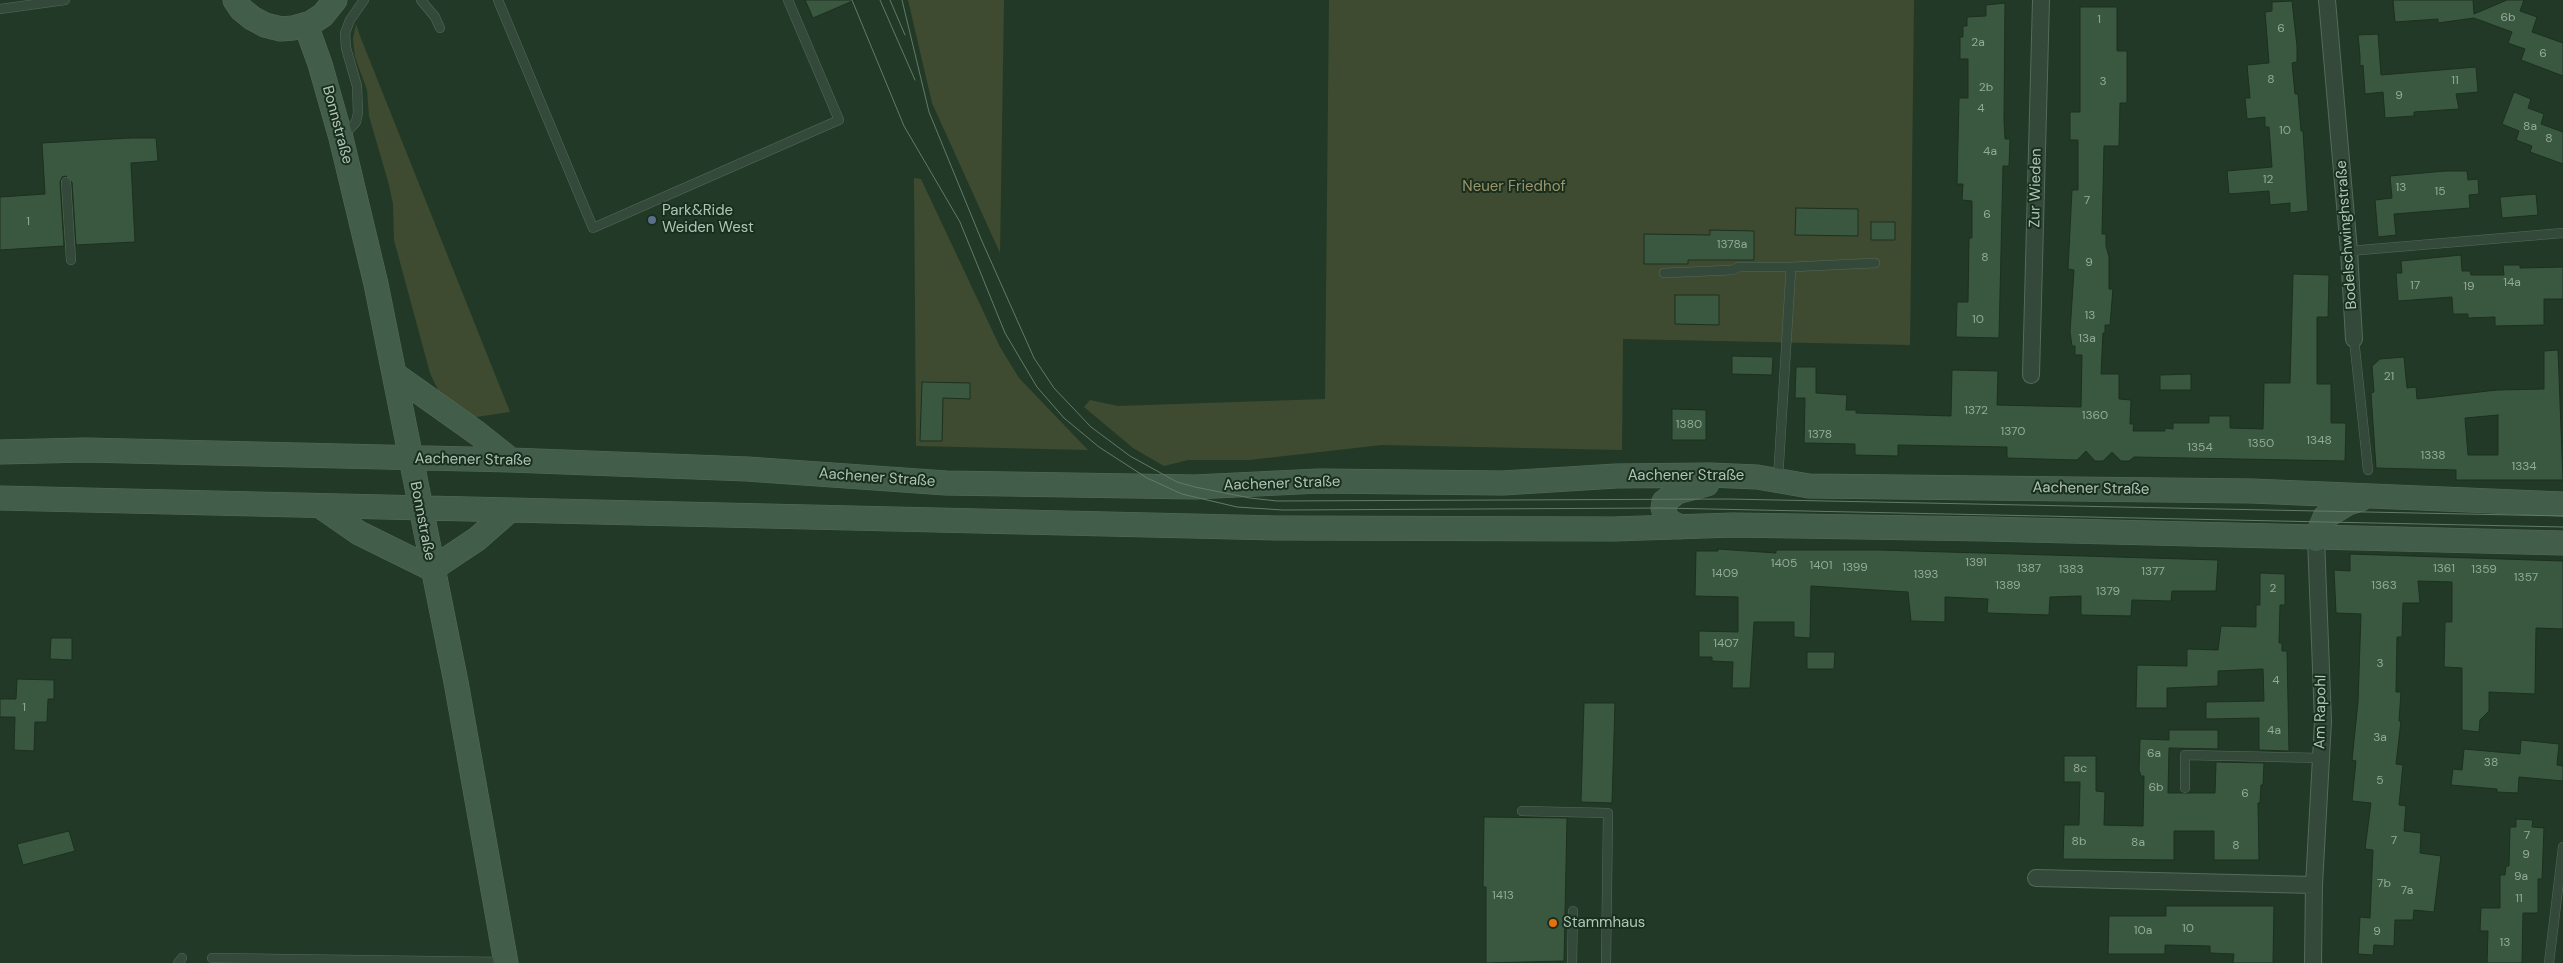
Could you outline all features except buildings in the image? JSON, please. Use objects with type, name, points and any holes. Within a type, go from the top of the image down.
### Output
[{"type":"main road","points":[[236,0],[241,9],[252,18],[265,25],[281,28],[306,25],[323,15],[335,0]]},
{"type":"main road","name":"Bonnstraße","points":[[306,25],[320,64],[341,138],[376,284],[456,682],[506,962]]},
{"type":"main road","points":[[394,374],[477,432],[511,460]]},
{"type":"main road","name":"Aachener Straße","points":[[0,452],[86,450],[511,460],[747,469],[946,482],[1195,487],[1319,481],[1503,483],[1616,476],[1733,476],[1757,477],[1809,486],[2291,492],[2563,504]]},
{"type":"main road","points":[[1681,528],[1668,521],[1665,516],[1663,508],[1667,498],[1677,492],[1733,476]]},
{"type":"main road","points":[[2291,492],[2310,517],[2316,539]]},
{"type":"main road","points":[[2316,539],[2325,517],[2348,503],[2367,496]]},
{"type":"main road","points":[[0,498],[1277,528],[1681,528],[1733,525],[1987,528],[2316,539],[2563,543]]},
{"type":"main road","points":[[320,506],[366,537],[432,569],[477,539],[510,510]]},
{"type":"street","name":"Zur Wieden","points":[[2031,376],[2041,0]]},
{"type":"street","name":"Bodelschwinghstraße","points":[[2327,0],[2349,251],[2354,339]]},
{"type":"street","name":"Am Rapohl","points":[[2313,963],[2314,885],[2321,758],[2322,659],[2316,539]]},
{"type":"street","points":[[2036,878],[2314,885]]},
{"type":"lane","points":[[0,9],[65,0]]},
{"type":"lane","points":[[341,138],[356,122],[358,113],[357,86],[346,48],[346,33],[350,20],[364,0]]},
{"type":"lane","points":[[422,0],[435,17],[440,28]]},
{"type":"lane","points":[[498,0],[593,228],[839,120],[788,0]]},
{"type":"lane","points":[[66,182],[71,260]]},
{"type":"lane","points":[[2349,251],[2563,233]]},
{"type":"lane","points":[[1664,273],[1732,270],[1739,267],[1791,267],[1875,263]]},
{"type":"lane","points":[[1778,482],[1791,267]]},
{"type":"lane","name":"Bodelschwinghstraße","points":[[2354,339],[2368,470]]},
{"type":"lane","points":[[2185,788],[2185,755],[2321,758]]},
{"type":"lane","points":[[1522,811],[1608,813],[1606,963]]},
{"type":"lane","points":[[2549,963],[2563,847]]},
{"type":"lane","points":[[1572,963],[1573,911]]},
{"type":"lane","points":[[212,958],[506,962]]},
{"type":"green space","points":[[908,0],[1004,0],[1000,253],[932,103]]},
{"type":"green space","name":"Neuer Friedhof","points":[[1329,0],[1914,0],[1910,345],[1623,339],[1622,450],[1382,445],[1249,460],[1188,460],[1164,466],[1133,448],[1084,407],[1090,400],[1118,406],[1325,399]]},
{"type":"green space","points":[[356,24],[510,412],[469,418],[438,390],[430,373],[394,240],[393,204],[389,185],[369,116],[367,90],[355,57],[353,39]]},
{"type":"green space","points":[[914,178],[921,179],[1000,347],[1019,378],[1088,450],[916,446]]},
{"type":"tram line","points":[[852,0],[904,126],[960,222],[1005,333],[1037,387],[1064,418],[1099,447],[1147,478],[1182,494],[1237,507],[1283,510],[1663,508],[2563,527]]},
{"type":"tram line","points":[[880,0],[915,80]]},
{"type":"tram line","points":[[890,0],[905,35]]},
{"type":"tram line","points":[[902,0],[929,112],[981,239],[1034,358],[1054,388],[1091,427],[1130,456],[1177,482],[1250,498],[1277,501],[1728,499],[2563,516]]},
{"type":"place","name":"Park&Ride Weiden West","points":[[652,220]]},
{"type":"place","name":"Stammhaus","points":[[1553,923]]}]
